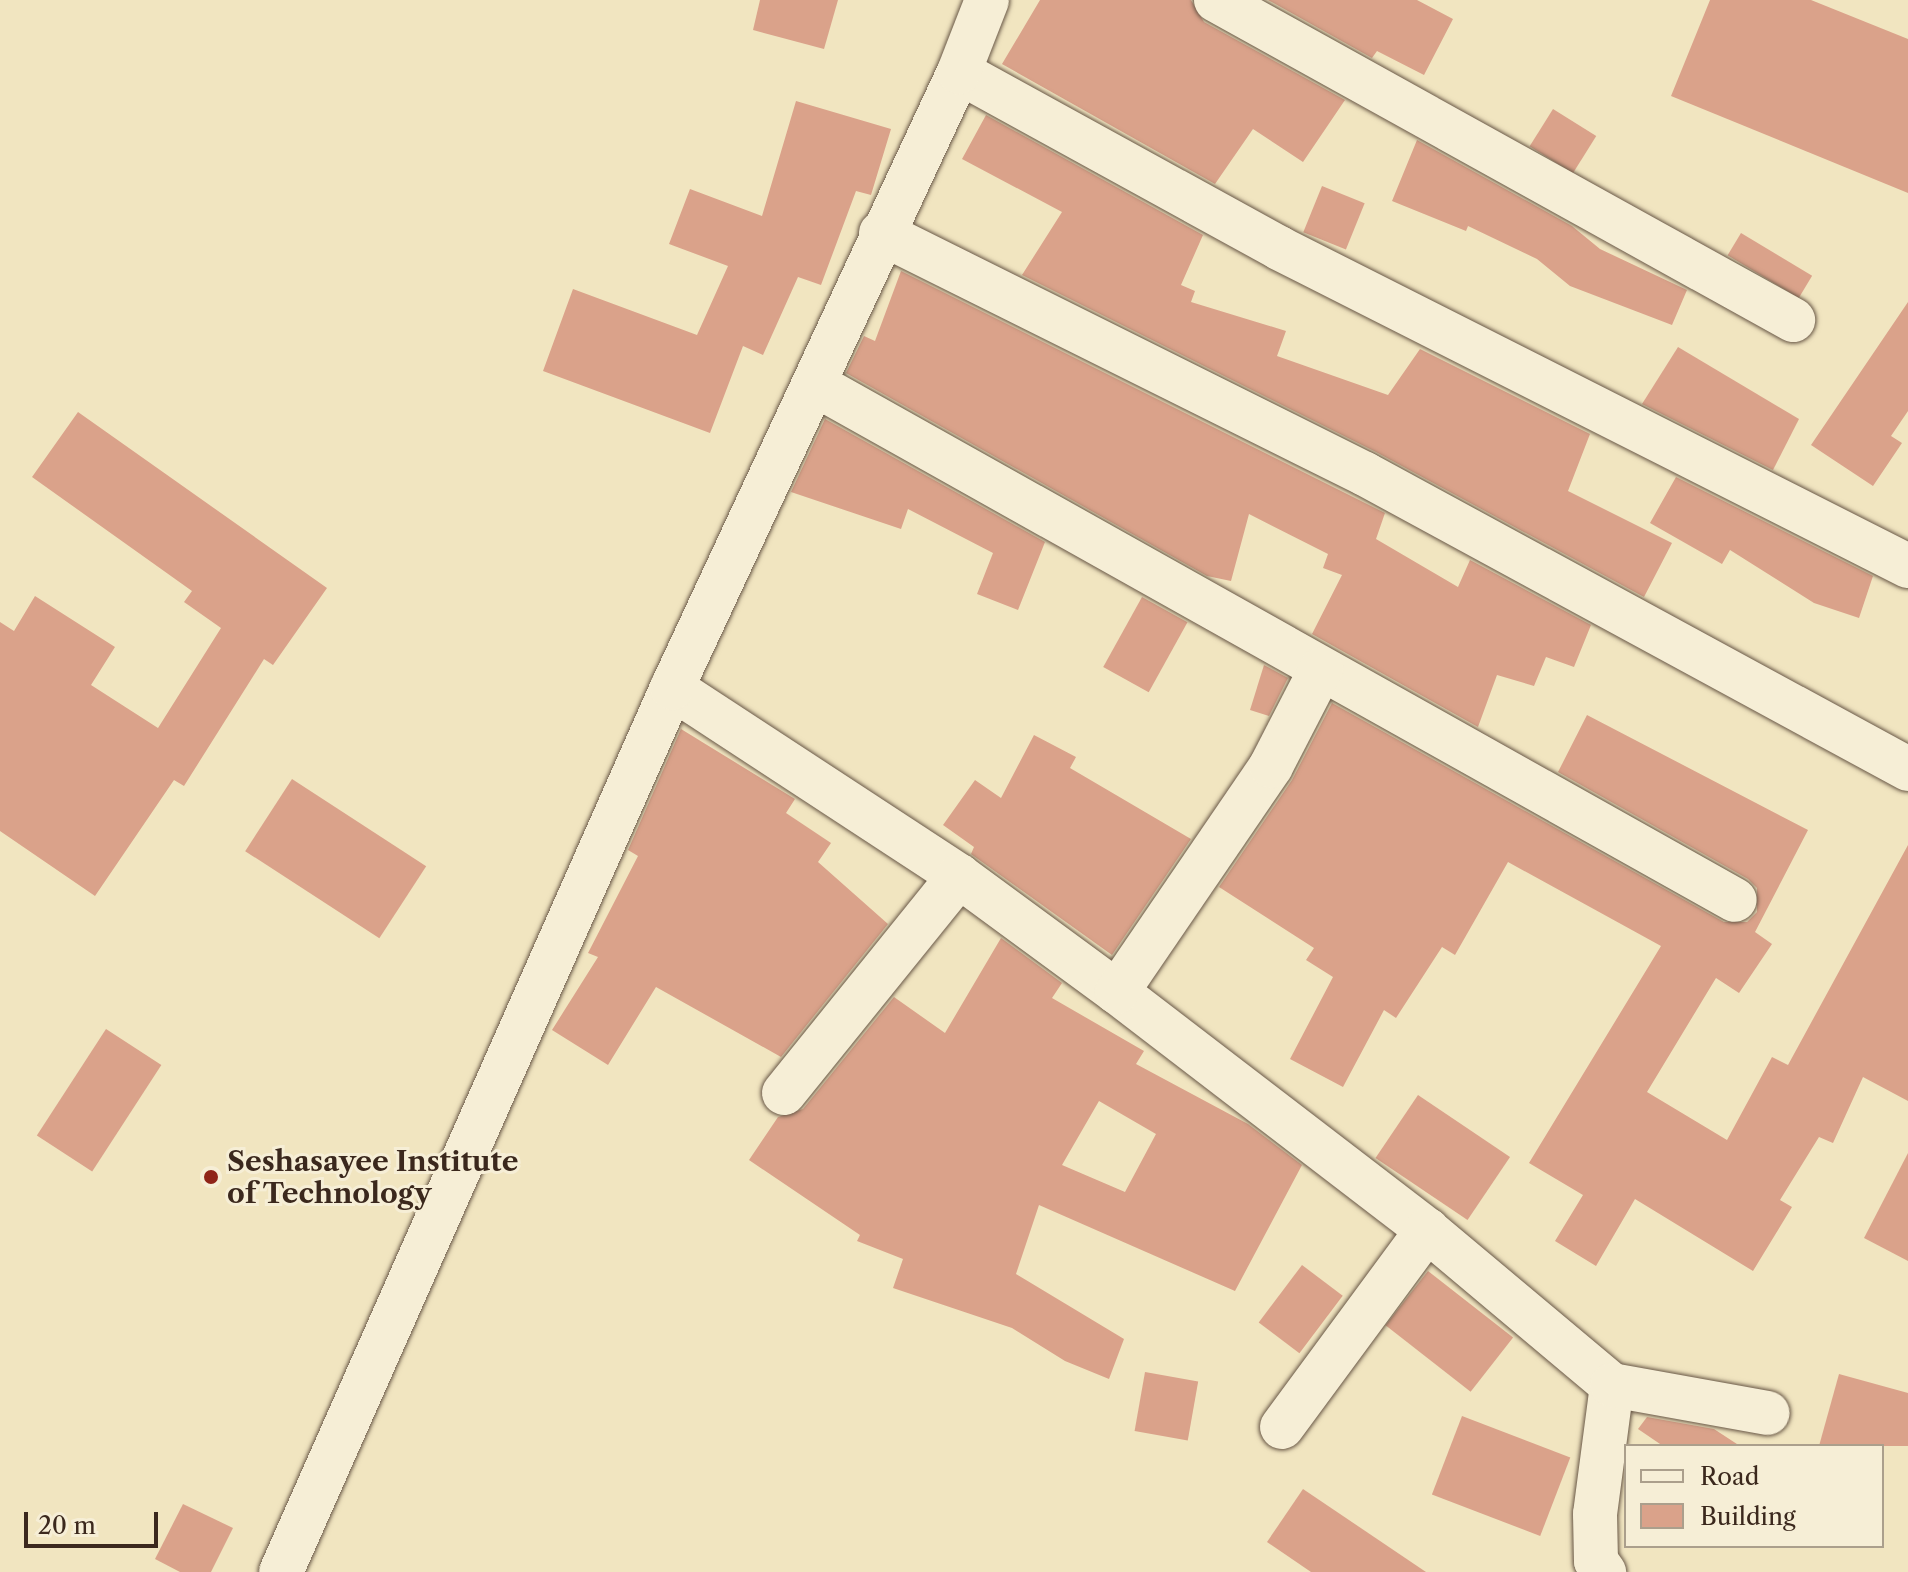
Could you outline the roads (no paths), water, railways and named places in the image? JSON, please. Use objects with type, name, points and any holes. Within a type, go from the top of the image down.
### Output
[{"type":"street","points":[[281,1572],[672,688],[816,385],[881,233],[959,72],[987,0]]},
{"type":"street","points":[[1216,0],[1793,320]]},
{"type":"street","points":[[959,72],[1279,248],[1908,566]]},
{"type":"street","points":[[881,233],[1365,474],[1908,769]]},
{"type":"street","points":[[816,385],[1735,900]]},
{"type":"street","points":[[1117,992],[1271,766],[1321,669]]},
{"type":"street","points":[[672,688],[959,876],[1117,992],[1427,1230],[1612,1385],[1767,1413]]},
{"type":"street","points":[[784,1093],[959,876]]},
{"type":"street","points":[[1282,1427],[1427,1230]]},
{"type":"street","points":[[1604,1572],[1596,1561],[1595,1514],[1612,1385]]},
{"type":"place","name":"Seshasayee Institute of Technology","points":[[211,1177]]}]
